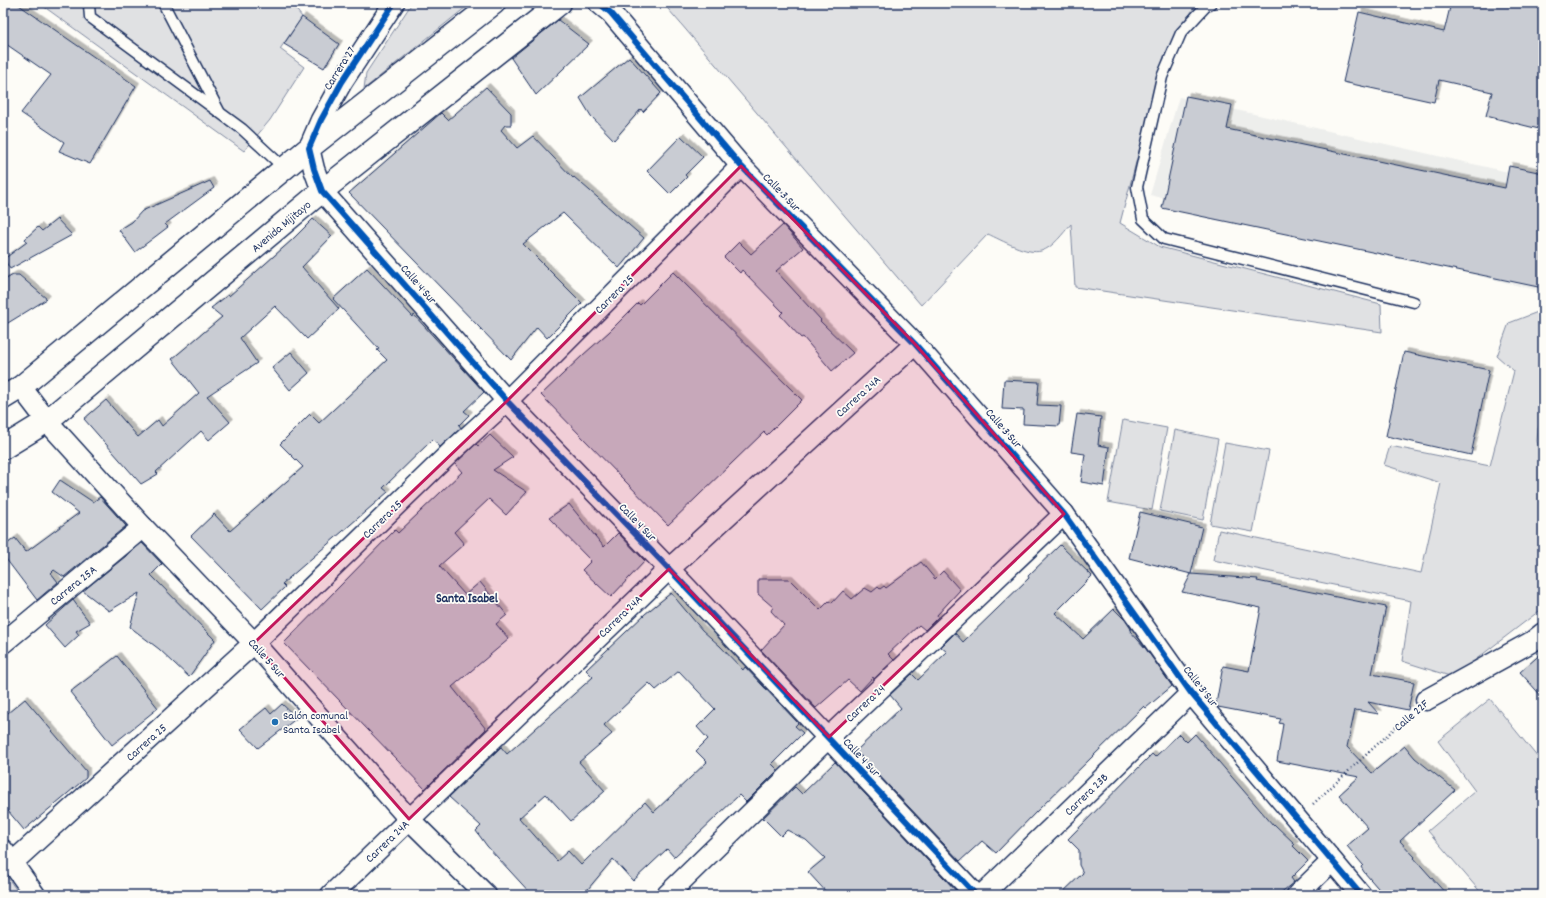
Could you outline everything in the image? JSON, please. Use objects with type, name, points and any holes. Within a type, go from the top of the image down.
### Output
[{"type":"main road","points":[[3,398],[21,388],[284,168],[494,3]]},
{"type":"main road","name":"Avenida Mijitayo","points":[[3,448],[47,422],[322,191],[560,3]]},
{"type":"street","name":"Carrera 27","points":[[309,148],[321,120],[342,82],[394,3]]},
{"type":"street","name":"Calle 3 Sur","points":[[599,3],[611,13],[741,166],[916,344],[1064,514],[1191,693],[1361,895]]},
{"type":"street","name":"Calle 4 Sur","points":[[309,148],[314,169],[322,191],[507,401],[829,737],[976,895]]},
{"type":"street","name":"Carrera 25","points":[[8,857],[254,644],[452,451],[507,401],[741,166]]},
{"type":"street","name":"Carrera 24A","points":[[332,895],[669,569],[916,344]]},
{"type":"street","name":"Calle 5 Sur","points":[[21,388],[47,422],[143,527],[254,644],[409,819],[486,895]]},
{"type":"street","name":"Carrera 24","points":[[667,895],[829,737],[1064,514]]},
{"type":"street","name":"Carrera 25A","points":[[3,643],[143,527]]},
{"type":"street","name":"Calle 22F","points":[[1426,700],[1533,641],[1543,633]]},
{"type":"street","name":"Carrera 23B","points":[[982,895],[1191,693]]},
{"type":"street","points":[[8,857],[35,895]]},
{"type":"street","points":[[1296,895],[1332,861]]},
{"type":"lane","points":[[90,3],[90,17],[220,112],[284,168]]},
{"type":"lane","points":[[163,3],[220,112]]},
{"type":"lane","points":[[1211,3],[1205,7],[1181,33],[1162,77],[1137,187],[1143,219],[1164,239],[1414,302]]},
{"type":"highlighted area","points":[[741,166],[915,344],[1064,514],[829,737],[669,569],[409,819],[254,643],[507,401]]},
{"type":"shaded area","points":[[45,3],[291,3],[302,17],[280,49],[304,67],[270,120],[244,151],[43,6]]},
{"type":"shaded area","points":[[412,3],[471,3],[364,89],[366,73]]},
{"type":"shaded area","points":[[663,3],[1197,3],[1164,56],[1120,223],[1160,247],[1381,304],[1382,332],[1075,287],[1071,224],[1050,247],[1036,252],[1014,246],[988,234],[921,305]]},
{"type":"shaded area","points":[[1179,97],[1543,180],[1543,275],[1540,291],[1150,195]]},
{"type":"shaded area","points":[[1543,310],[1543,416],[1538,429],[1537,441],[1543,464],[1543,608],[1453,677],[1402,661],[1411,601],[1213,560],[1219,530],[1421,573],[1441,483],[1384,465],[1390,446],[1490,466],[1514,371],[1497,356],[1509,323]]},
{"type":"shaded area","points":[[1123,420],[1167,428],[1152,510],[1108,502]]},
{"type":"shaded area","points":[[1175,430],[1218,439],[1203,520],[1160,511]]},
{"type":"shaded area","points":[[1225,443],[1269,451],[1253,532],[1210,524]]},
{"type":"shaded area","points":[[1490,699],[1543,764],[1543,895],[1483,895],[1428,831],[1475,791],[1438,741]]},
{"type":"shaded area","points":[[3,871],[20,895],[3,895]]},
{"type":"building","points":[[3,3],[16,3],[136,86],[90,164],[59,151],[64,142],[21,113],[51,75],[3,42]]},
{"type":"building","points":[[1451,3],[1543,3],[1543,130],[1486,116],[1492,92],[1439,80],[1434,102],[1343,82],[1359,12],[1444,32]]},
{"type":"building","points":[[302,17],[339,44],[324,68],[284,44]]},
{"type":"building","points":[[558,20],[589,44],[536,95],[511,58]]},
{"type":"building","points":[[629,57],[661,93],[643,112],[641,109],[614,140],[591,116],[580,98]]},
{"type":"building","points":[[486,87],[511,113],[511,125],[505,125],[501,130],[517,148],[533,136],[573,178],[574,177],[644,238],[619,268],[563,213],[523,244],[582,303],[547,338],[537,327],[511,360],[349,193],[441,113],[448,120]]},
{"type":"building","points":[[1186,96],[1232,105],[1227,129],[1505,188],[1509,166],[1543,173],[1543,288],[1162,208]]},
{"type":"building","points":[[681,136],[703,157],[685,175],[687,177],[670,194],[647,171]]},
{"type":"building","points":[[210,181],[214,188],[165,224],[168,227],[135,252],[119,230],[132,222],[142,211]]},
{"type":"building","points":[[57,219],[72,235],[10,269],[4,259],[27,242],[25,239],[38,227],[42,231]]},
{"type":"building","points":[[313,219],[332,236],[302,267],[339,309],[307,339],[275,306],[240,338],[257,363],[207,396],[230,422],[209,440],[201,431],[156,472],[158,474],[141,484],[84,419],[106,400],[138,437],[158,420],[162,426],[199,393],[172,359],[222,317],[211,308],[228,295],[229,296],[292,240]]},
{"type":"building","points":[[783,225],[803,248],[776,271],[821,320],[820,321],[853,353],[832,371],[803,337],[801,338],[780,315],[783,312],[742,270],[740,273],[724,257],[739,242],[751,254]]},
{"type":"building","points":[[367,268],[413,317],[414,315],[484,392],[464,411],[469,415],[459,425],[461,428],[440,447],[433,439],[383,488],[388,492],[282,584],[285,587],[262,609],[191,536],[214,514],[230,531],[303,467],[280,444],[310,414],[319,423],[387,360],[377,350],[379,349],[333,299]]},
{"type":"building","points":[[673,272],[802,400],[767,435],[764,432],[668,525],[541,395],[638,303],[640,305]]},
{"type":"building","points":[[13,275],[19,275],[47,299],[3,326],[3,281]]},
{"type":"building","points":[[291,352],[309,373],[290,390],[272,368]]},
{"type":"building","points":[[1404,352],[1489,370],[1471,455],[1386,436]]},
{"type":"building","points":[[1004,380],[1039,382],[1037,405],[1061,406],[1059,426],[1023,424],[1024,410],[1002,409]]},
{"type":"building","points":[[1077,414],[1101,417],[1098,445],[1109,447],[1104,486],[1081,482],[1085,454],[1071,452]]},
{"type":"building","points":[[490,435],[513,457],[493,470],[527,492],[506,515],[489,499],[454,532],[464,544],[439,566],[465,595],[480,582],[507,615],[496,624],[509,639],[452,687],[486,729],[425,789],[284,643],[395,530],[398,533],[462,472],[455,464],[476,444],[478,446]]},
{"type":"building","points":[[60,480],[93,502],[100,497],[126,526],[64,577],[54,570],[51,573],[58,582],[37,600],[3,555],[3,547],[15,538],[26,552],[79,513],[52,492]]},
{"type":"building","points":[[569,504],[604,547],[618,533],[645,561],[611,597],[582,570],[591,561],[549,518]]},
{"type":"building","points":[[1140,512],[1202,527],[1191,574],[1129,558]]},
{"type":"building","points":[[142,543],[162,564],[151,575],[215,640],[189,677],[159,649],[130,627],[139,593],[109,611],[83,591]]},
{"type":"building","points":[[1060,545],[1092,576],[1055,613],[1083,639],[1114,609],[1125,620],[1131,629],[1130,631],[1146,649],[1172,686],[1146,708],[1144,706],[996,853],[982,841],[960,861],[856,751],[901,708],[890,695],[912,674],[918,680],[947,652],[941,647],[955,633],[963,642],[1029,578],[1028,576]]},
{"type":"building","points":[[921,562],[935,579],[943,571],[960,590],[937,615],[938,617],[925,630],[919,625],[888,654],[894,660],[874,679],[873,677],[860,691],[848,680],[816,708],[761,650],[784,625],[771,611],[773,607],[758,594],[758,579],[789,579],[820,610],[829,601],[832,603],[843,591],[852,599],[865,588],[872,592],[878,587],[880,589],[884,586],[886,588]]},
{"type":"building","points":[[1191,574],[1258,579],[1257,581],[1386,607],[1372,674],[1414,682],[1408,710],[1368,702],[1379,714],[1355,710],[1347,747],[1372,773],[1405,746],[1415,758],[1455,790],[1400,841],[1447,895],[1384,895],[1364,872],[1361,867],[1363,865],[1347,846],[1368,828],[1339,795],[1359,777],[1277,761],[1283,724],[1279,723],[1281,719],[1218,707],[1216,704],[1223,666],[1249,671],[1261,608],[1182,592]]},
{"type":"building","points":[[671,593],[702,630],[743,670],[745,667],[798,723],[795,726],[803,733],[772,764],[778,770],[746,802],[739,795],[674,857],[667,849],[633,881],[613,859],[583,895],[532,895],[487,846],[476,831],[481,826],[449,797],[501,747],[507,754],[593,677],[586,670],[645,614]],"holes":[[[679,671],[715,709],[697,727],[708,739],[696,751],[707,762],[654,812],[645,802],[581,865],[568,851],[557,861],[519,818],[546,794],[571,821],[605,791],[579,762],[612,734],[604,725],[649,683],[656,690]]]},
{"type":"building","points":[[73,600],[90,623],[76,631],[79,635],[65,648],[45,625]]},
{"type":"building","points":[[1543,652],[1543,698],[1520,672]]},
{"type":"building","points":[[117,656],[158,708],[112,745],[70,692]]},
{"type":"building","points":[[25,699],[86,771],[86,778],[24,830],[3,805],[3,717]]},
{"type":"building","points":[[282,704],[297,718],[258,748],[240,729],[266,708],[271,714]]},
{"type":"building","points":[[1179,734],[1187,742],[1195,734],[1273,825],[1274,824],[1295,844],[1293,846],[1308,861],[1291,878],[1294,882],[1278,895],[1060,895],[1083,873],[1079,865],[1079,850],[1068,839],[1152,754],[1155,757]]},
{"type":"building","points":[[835,762],[960,895],[829,895],[808,872],[825,858],[806,840],[787,830],[781,836],[763,818],[795,787],[802,794]]},
{"type":"cycle path","points":[[394,3],[342,82],[321,120],[309,148],[314,169],[322,191],[507,401],[669,569],[976,895]]},
{"type":"cycle path","points":[[599,3],[611,13],[741,166],[915,344],[1064,514],[1191,693],[1361,895]]},
{"type":"place","name":"Salón comunal Santa Isabel","points":[[275,722]]},
{"type":"district","name":"Santa Isabel","points":[[467,597]]}]
